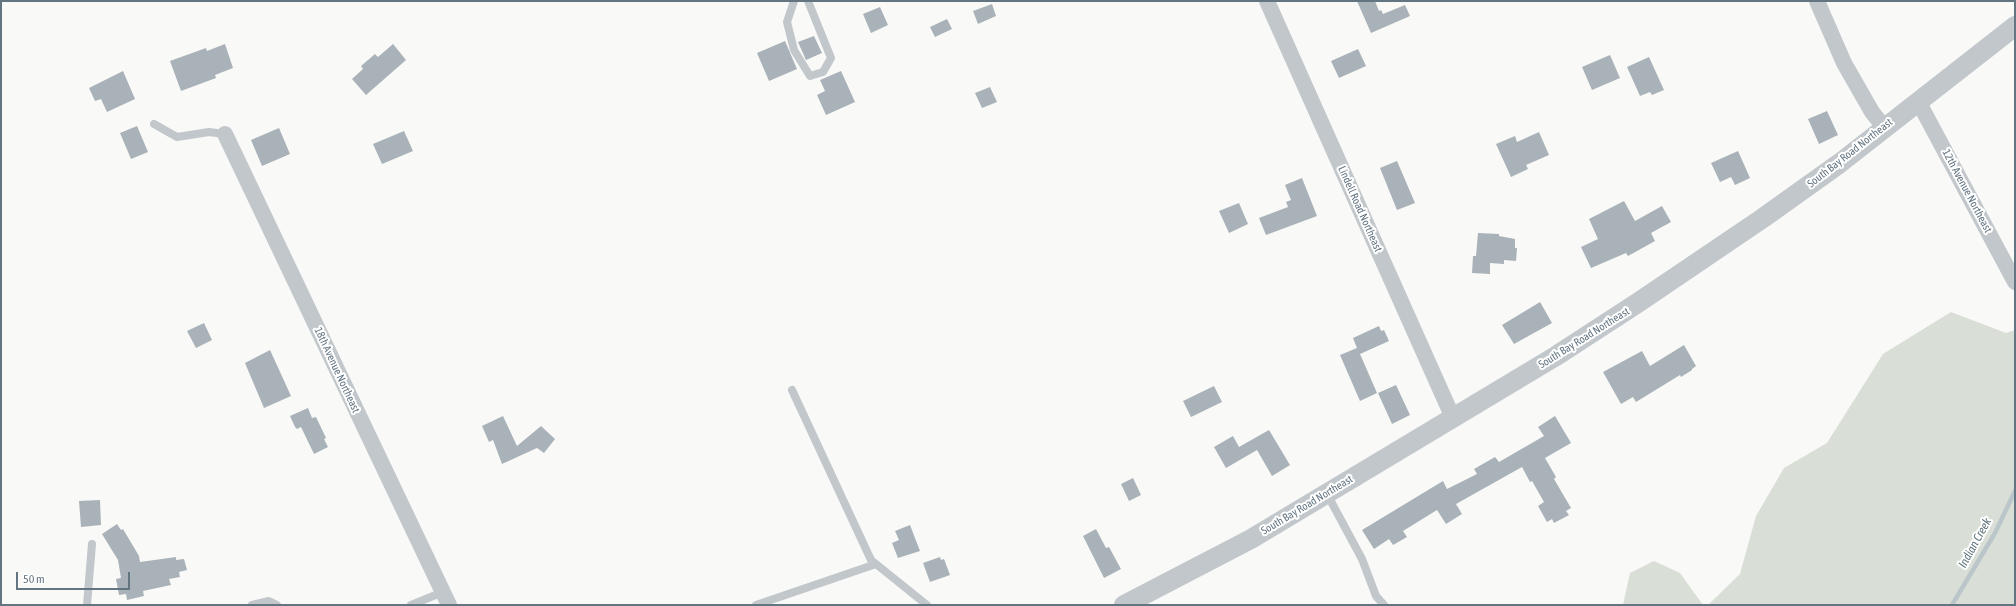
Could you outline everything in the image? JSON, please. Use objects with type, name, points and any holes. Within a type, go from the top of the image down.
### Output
[{"type":"street","name":"Lindell Road Northeast","points":[[1267,1],[1453,418]]},
{"type":"street","points":[[1817,1],[1844,63],[1872,112],[1884,127]]},
{"type":"street","name":"South Bay Road Northeast","points":[[1124,605],[1251,538],[1556,356],[1764,218],[1840,163],[1918,100],[2015,26]]},
{"type":"street","name":"12th Avenue Northeast","points":[[1918,100],[2015,282]]},
{"type":"street","name":"18th Avenue Northeast","points":[[225,134],[446,598]]},
{"type":"lane","points":[[794,1],[787,22],[794,50],[810,76],[823,72],[831,58],[808,1]]},
{"type":"lane","points":[[154,124],[177,137],[209,132],[225,134]]},
{"type":"lane","points":[[792,390],[871,560],[927,605]]},
{"type":"lane","points":[[1327,493],[1362,559],[1376,596],[1384,605]]},
{"type":"lane","points":[[86,605],[92,544]]},
{"type":"lane","points":[[756,605],[876,564]]},
{"type":"lane","points":[[411,605],[446,598]]},
{"type":"lane","points":[[252,605],[269,601],[277,605]]},
{"type":"shaded area","points":[[1951,312],[2006,333],[2015,330],[2015,605],[1708,605],[1740,574],[1756,516],[1784,468],[1827,443],[1883,354]]},
{"type":"shaded area","points":[[1654,561],[1680,573],[1703,605],[1623,605],[1630,573]]},
{"type":"building","points":[[1357,1],[1375,1],[1379,11],[1381,10],[1383,14],[1405,5],[1410,16],[1371,33]]},
{"type":"building","points":[[992,4],[996,16],[978,24],[973,11]]},
{"type":"building","points":[[880,7],[888,25],[871,33],[863,14]]},
{"type":"building","points":[[947,19],[952,29],[935,37],[930,27]]},
{"type":"building","points":[[814,36],[822,53],[806,60],[798,42]]},
{"type":"building","points":[[785,41],[797,69],[769,81],[757,53]]},
{"type":"building","points":[[225,44],[233,68],[215,75],[216,78],[181,91],[170,61],[206,48],[207,51]]},
{"type":"building","points":[[393,44],[406,60],[366,95],[352,79],[363,69],[361,66],[375,54],[378,57]]},
{"type":"building","points":[[1358,49],[1366,66],[1339,78],[1331,61]]},
{"type":"building","points":[[1610,55],[1620,78],[1592,90],[1582,67]]},
{"type":"building","points":[[1649,57],[1664,90],[1652,95],[1650,92],[1640,96],[1627,67]]},
{"type":"building","points":[[123,71],[135,99],[107,112],[101,99],[95,101],[89,88]]},
{"type":"building","points":[[841,71],[855,102],[826,115],[817,95],[825,91],[820,80]]},
{"type":"building","points":[[990,87],[997,102],[982,108],[975,93]]},
{"type":"building","points":[[1827,111],[1838,135],[1819,144],[1808,119]]},
{"type":"building","points":[[137,126],[148,152],[131,159],[120,133]]},
{"type":"building","points":[[279,128],[290,154],[262,166],[251,140]]},
{"type":"building","points":[[404,131],[413,151],[382,164],[373,144]]},
{"type":"building","points":[[1539,132],[1549,155],[1526,165],[1528,169],[1511,177],[1496,144],[1515,136],[1517,142]]},
{"type":"building","points":[[1738,151],[1750,178],[1735,185],[1731,177],[1720,182],[1711,163]]},
{"type":"building","points":[[1397,161],[1415,203],[1397,210],[1380,168]]},
{"type":"building","points":[[1302,178],[1317,216],[1266,235],[1259,218],[1288,207],[1286,202],[1291,200],[1285,185]]},
{"type":"building","points":[[1624,201],[1635,221],[1662,206],[1671,222],[1651,233],[1655,241],[1628,256],[1626,253],[1591,268],[1581,247],[1598,239],[1589,219]]},
{"type":"building","points":[[1239,203],[1248,224],[1229,233],[1219,211]]},
{"type":"building","points":[[1478,233],[1499,234],[1499,236],[1515,239],[1515,248],[1517,248],[1516,261],[1504,260],[1504,264],[1490,263],[1490,274],[1472,273],[1473,256],[1476,256]]},
{"type":"building","points":[[1540,302],[1552,323],[1514,344],[1502,325]]},
{"type":"building","points":[[204,323],[212,340],[196,348],[187,331]]},
{"type":"building","points":[[1379,326],[1381,331],[1384,330],[1389,341],[1360,354],[1377,393],[1360,401],[1340,355],[1357,348],[1353,338]]},
{"type":"building","points":[[1684,345],[1696,366],[1692,370],[1681,377],[1680,375],[1636,402],[1633,397],[1621,404],[1603,372],[1642,351],[1650,366]]},
{"type":"building","points":[[270,350],[291,396],[264,408],[245,363]]},
{"type":"building","points":[[1396,385],[1410,415],[1392,424],[1378,393]]},
{"type":"building","points":[[1214,386],[1222,402],[1191,417],[1183,401]]},
{"type":"building","points":[[308,408],[312,418],[316,417],[326,438],[324,439],[328,447],[314,454],[301,427],[297,429],[295,427],[290,416]]},
{"type":"building","points":[[503,416],[517,446],[541,426],[555,439],[544,453],[537,448],[502,464],[493,440],[489,442],[482,426]]},
{"type":"building","points":[[1555,416],[1571,443],[1545,458],[1556,477],[1554,479],[1571,508],[1566,511],[1569,515],[1554,523],[1552,519],[1547,522],[1538,506],[1544,502],[1532,481],[1530,482],[1522,467],[1456,504],[1462,514],[1446,524],[1437,510],[1403,531],[1407,537],[1393,545],[1389,539],[1374,549],[1362,530],[1443,481],[1447,489],[1477,474],[1474,469],[1495,457],[1499,462],[1544,436],[1538,427]]},
{"type":"building","points":[[1269,430],[1290,465],[1272,476],[1257,450],[1226,468],[1214,447],[1233,436],[1239,447]]},
{"type":"building","points":[[1133,478],[1141,495],[1129,501],[1121,484]]},
{"type":"building","points":[[100,500],[101,525],[81,527],[79,501]]},
{"type":"building","points":[[117,524],[121,530],[123,529],[139,556],[140,562],[176,557],[176,560],[184,559],[187,570],[179,572],[180,577],[169,579],[171,585],[143,591],[144,596],[127,600],[126,594],[119,595],[116,579],[121,578],[118,560],[102,534]]},
{"type":"building","points":[[910,525],[920,551],[898,558],[892,543],[899,540],[895,531]]},
{"type":"building","points":[[1096,529],[1106,548],[1109,547],[1121,569],[1104,578],[1083,536]]},
{"type":"building","points":[[940,557],[941,560],[944,559],[950,575],[930,582],[923,563]]},
{"type":"waterway","name":"Indian Creek","points":[[1952,605],[1995,533],[2015,491]]}]
